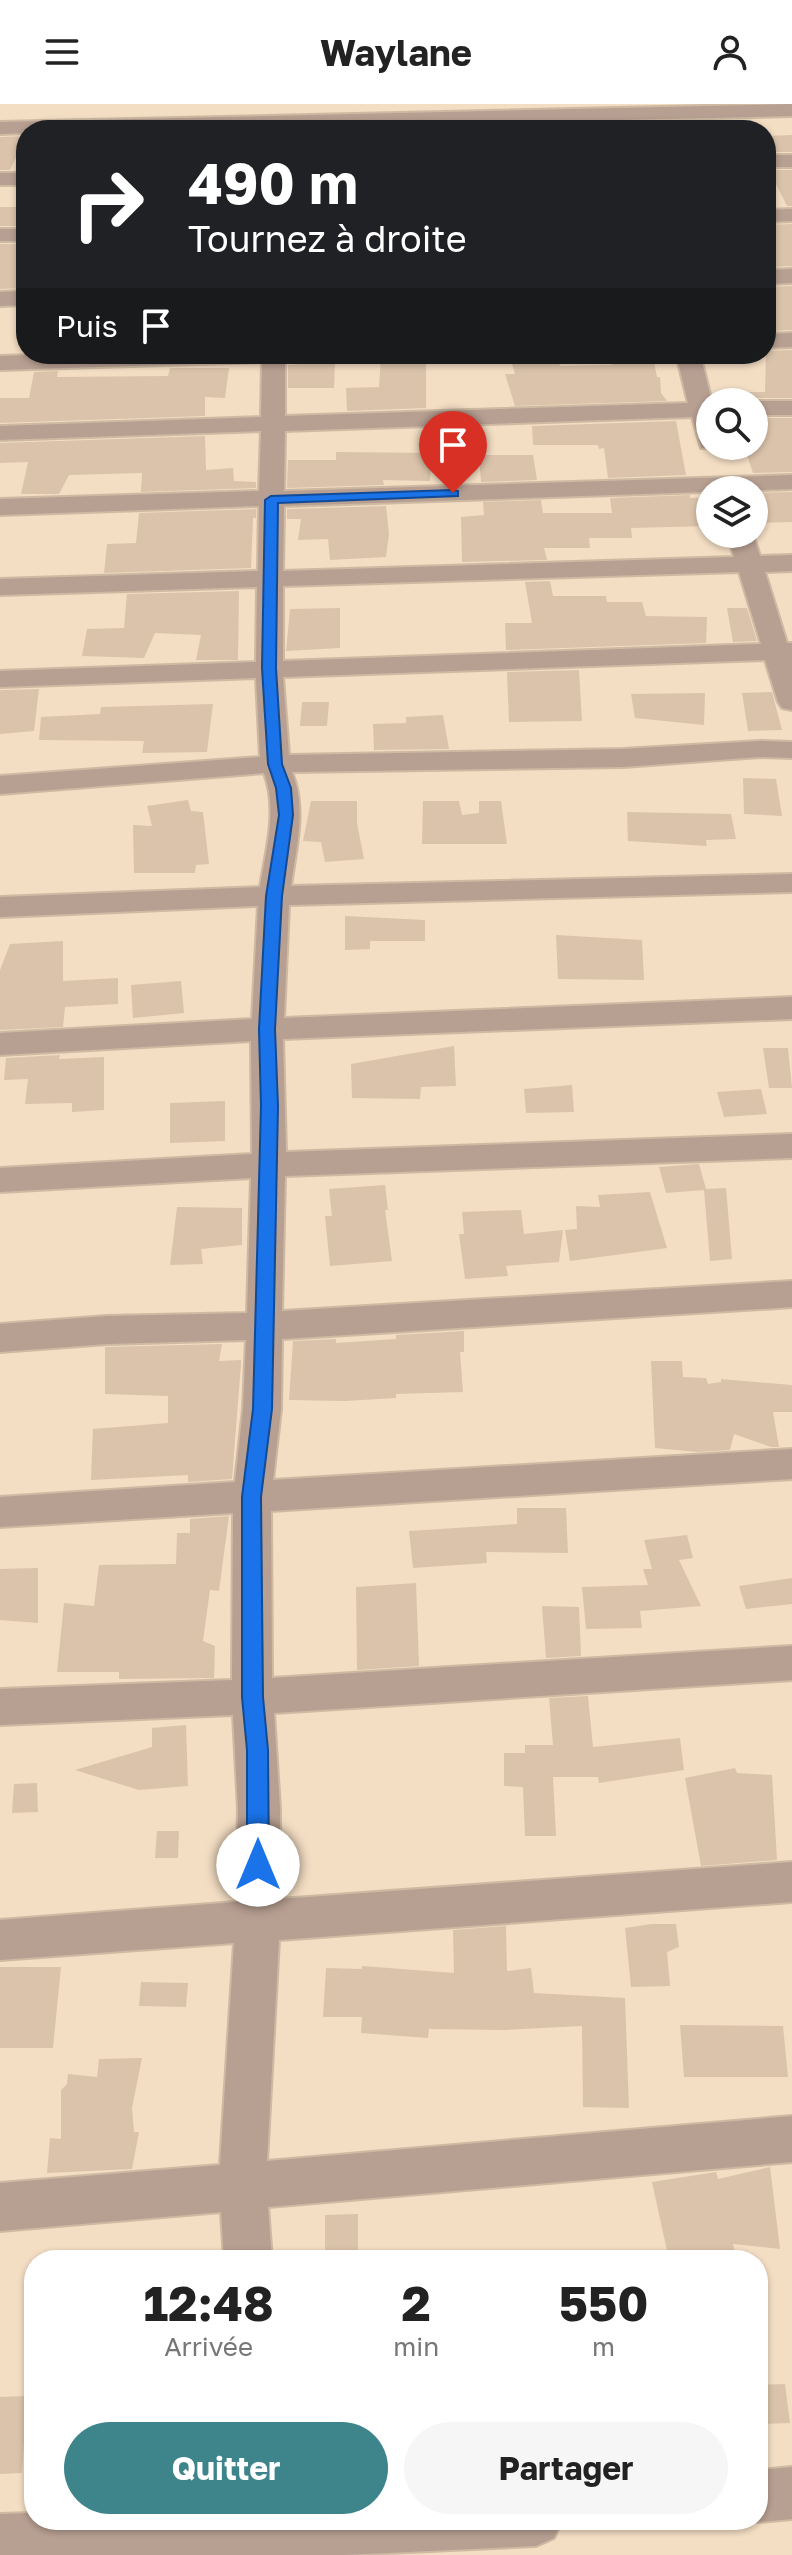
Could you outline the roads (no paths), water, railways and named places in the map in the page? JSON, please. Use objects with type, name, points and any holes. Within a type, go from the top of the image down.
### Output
[{"type":"street","points":[[252,120],[618,116],[792,110]]},
{"type":"street","points":[[247,2250],[243,2185],[248,2052],[258,1921],[257,1750],[252,1697],[252,1497],[262,1409],[265,1326],[266,1165],[270,1106],[267,1029],[274,896],[286,815],[284,788],[275,764],[269,668],[274,364]]},
{"type":"street","points":[[691,364],[699,388]]},
{"type":"street","points":[[768,408],[792,408]]},
{"type":"street","points":[[0,433],[696,409]]},
{"type":"street","points":[[768,484],[792,482]]},
{"type":"street","points":[[0,507],[696,488]]},
{"type":"street","points":[[744,548],[784,651],[792,702]]},
{"type":"street","points":[[0,587],[792,563]]},
{"type":"street","points":[[0,679],[784,651]]},
{"type":"street","points":[[0,785],[275,764],[623,758],[760,749],[792,750]]},
{"type":"street","points":[[0,907],[274,896],[792,883]]},
{"type":"street","points":[[0,1044],[267,1029],[792,1008]]},
{"type":"street","points":[[0,1180],[266,1165],[792,1146]]},
{"type":"street","points":[[0,1338],[107,1330],[265,1326],[792,1294]]},
{"type":"street","points":[[0,1512],[792,1464]]},
{"type":"street","points":[[0,1707],[252,1697],[792,1663]]},
{"type":"street","points":[[0,1940],[792,1882]]},
{"type":"street","points":[[0,2207],[792,2139]]},
{"type":"street","points":[[768,2495],[792,2493]]},
{"type":"street","points":[[0,2540],[259,2536],[363,2530]]}]
